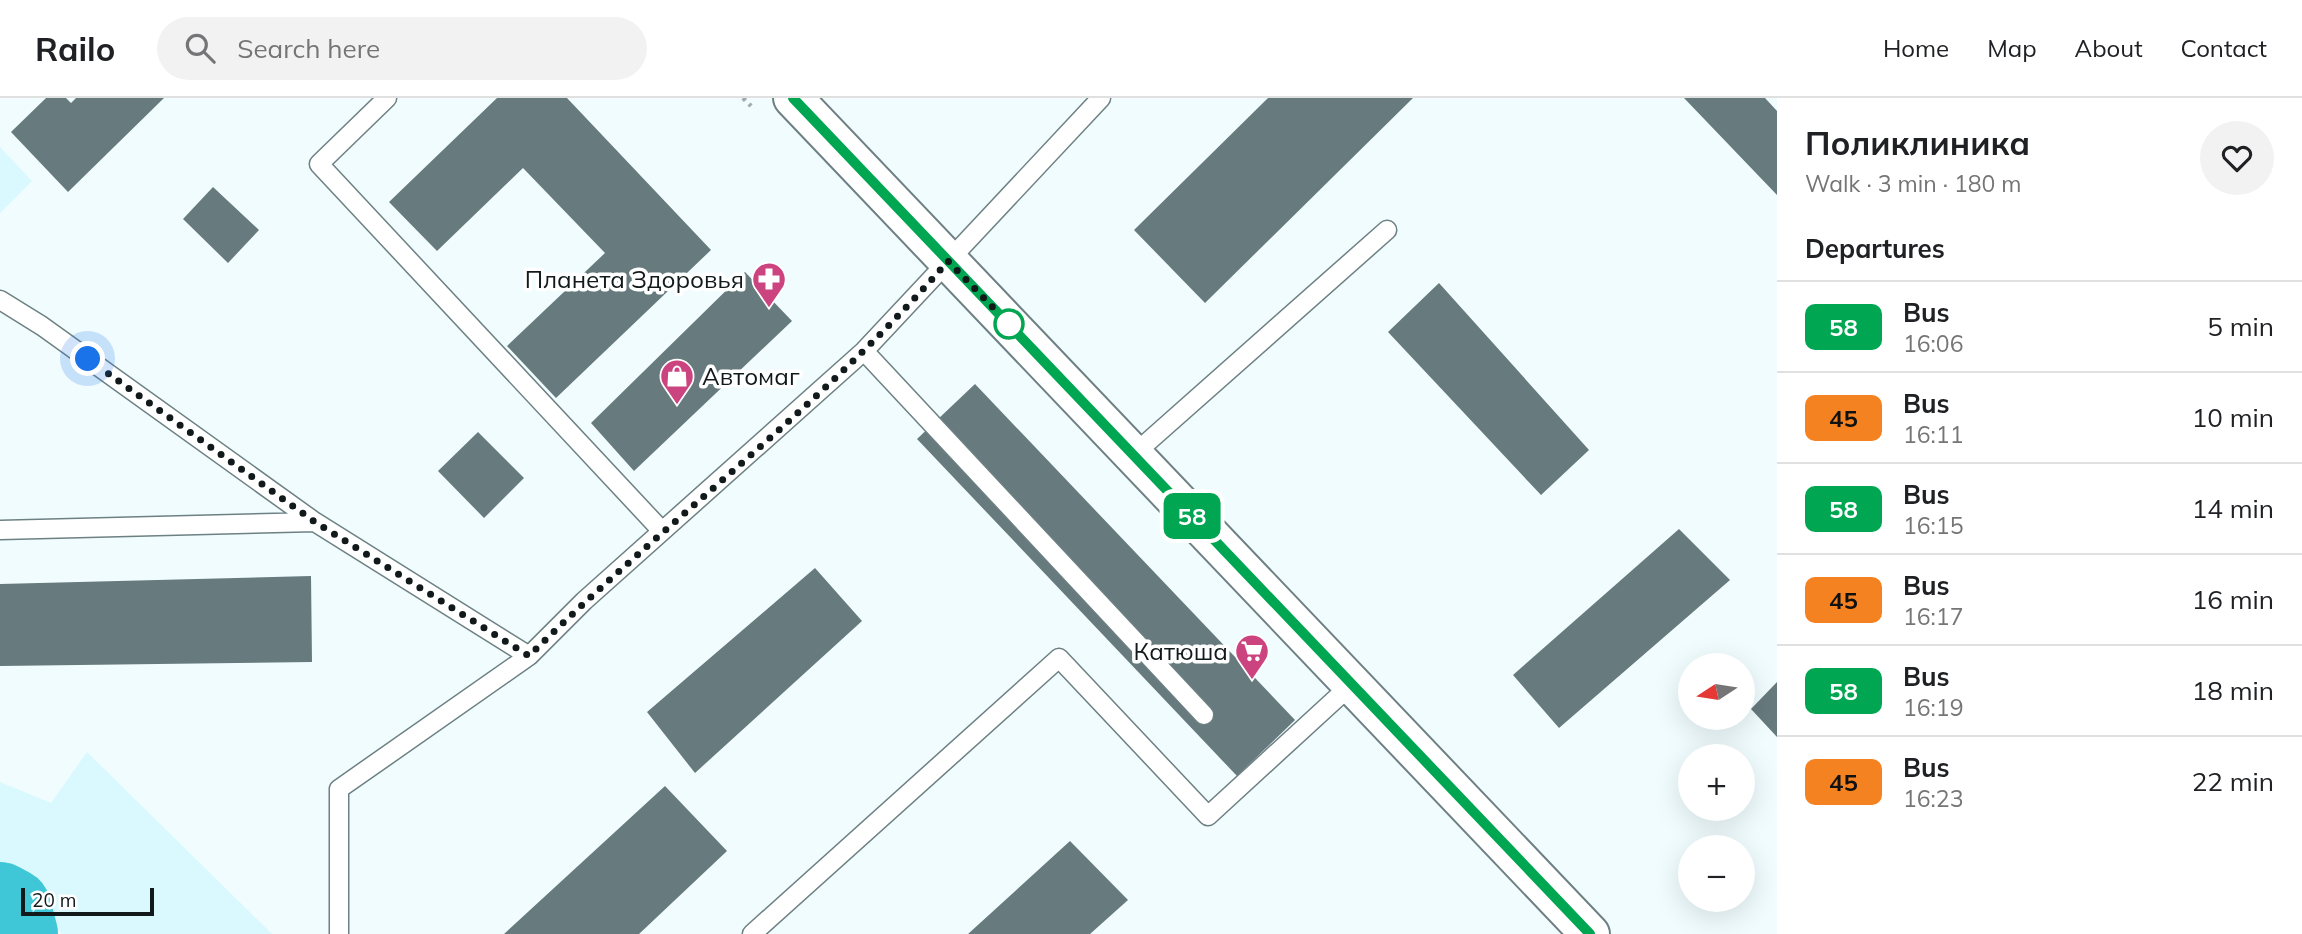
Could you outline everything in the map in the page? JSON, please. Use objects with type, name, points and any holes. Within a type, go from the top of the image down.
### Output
[{"type":"street","points":[[793,98],[1590,934]]},
{"type":"lane","points":[[387,98],[319,164],[662,531]]},
{"type":"lane","points":[[340,934],[339,789],[529,656],[662,531],[864,351],[1101,98]]},
{"type":"lane","points":[[1133,455],[1387,230]]},
{"type":"lane","points":[[0,300],[42,326],[315,522],[529,656]]},
{"type":"lane","points":[[864,351],[1204,715]]},
{"type":"lane","points":[[0,530],[315,522]]},
{"type":"lane","points":[[752,934],[1059,658],[1208,816],[1352,684]]},
{"type":"shaded area","points":[[0,147],[32,181],[0,213]]},
{"type":"shaded area","points":[[87,752],[272,934],[62,934],[0,871],[0,782],[51,803]]},
{"type":"shaded area","points":[[0,902],[11,908],[18,934],[0,934]]},
{"type":"building","points":[[46,98],[66,98],[71,103],[76,98],[164,98],[68,192],[11,132]]},
{"type":"building","points":[[497,98],[567,98],[711,250],[556,398],[507,346],[605,253],[523,168],[437,251],[389,202]]},
{"type":"building","points":[[1268,98],[1413,98],[1205,303],[1134,230]]},
{"type":"building","points":[[1684,98],[1765,98],[1777,111],[1777,195]]},
{"type":"building","points":[[213,187],[259,230],[228,263],[183,219]]},
{"type":"building","points":[[745,272],[792,321],[634,471],[591,423]]},
{"type":"building","points":[[1439,283],[1589,450],[1541,495],[1388,332]]},
{"type":"building","points":[[975,384],[1295,720],[1237,776],[917,439]]},
{"type":"building","points":[[478,432],[524,478],[484,518],[438,471]]},
{"type":"building","points":[[1679,529],[1730,580],[1559,728],[1513,675]]},
{"type":"building","points":[[815,568],[862,621],[695,773],[647,712]]},
{"type":"building","points":[[311,576],[312,662],[0,666],[0,584]]},
{"type":"building","points":[[1777,682],[1777,737],[1755,713],[1755,705]]},
{"type":"building","points":[[665,786],[727,851],[639,934],[504,934]]},
{"type":"building","points":[[1070,841],[1128,900],[1090,934],[968,934]]},
{"type":"waterway","points":[[0,902],[11,908],[18,934]]},
{"type":"bus line","name":"58","points":[[793,98],[1590,934]]},
{"type":"place","name":"Планета Здоровья","points":[[769,309]]},
{"type":"place","name":"Автомаг","points":[[677,406]]},
{"type":"place","name":"Катюша","points":[[1252,681]]},
{"type":"route","points":[[88,359],[315,522],[529,656],[584,601],[864,351],[948,261],[1009,324]]}]
